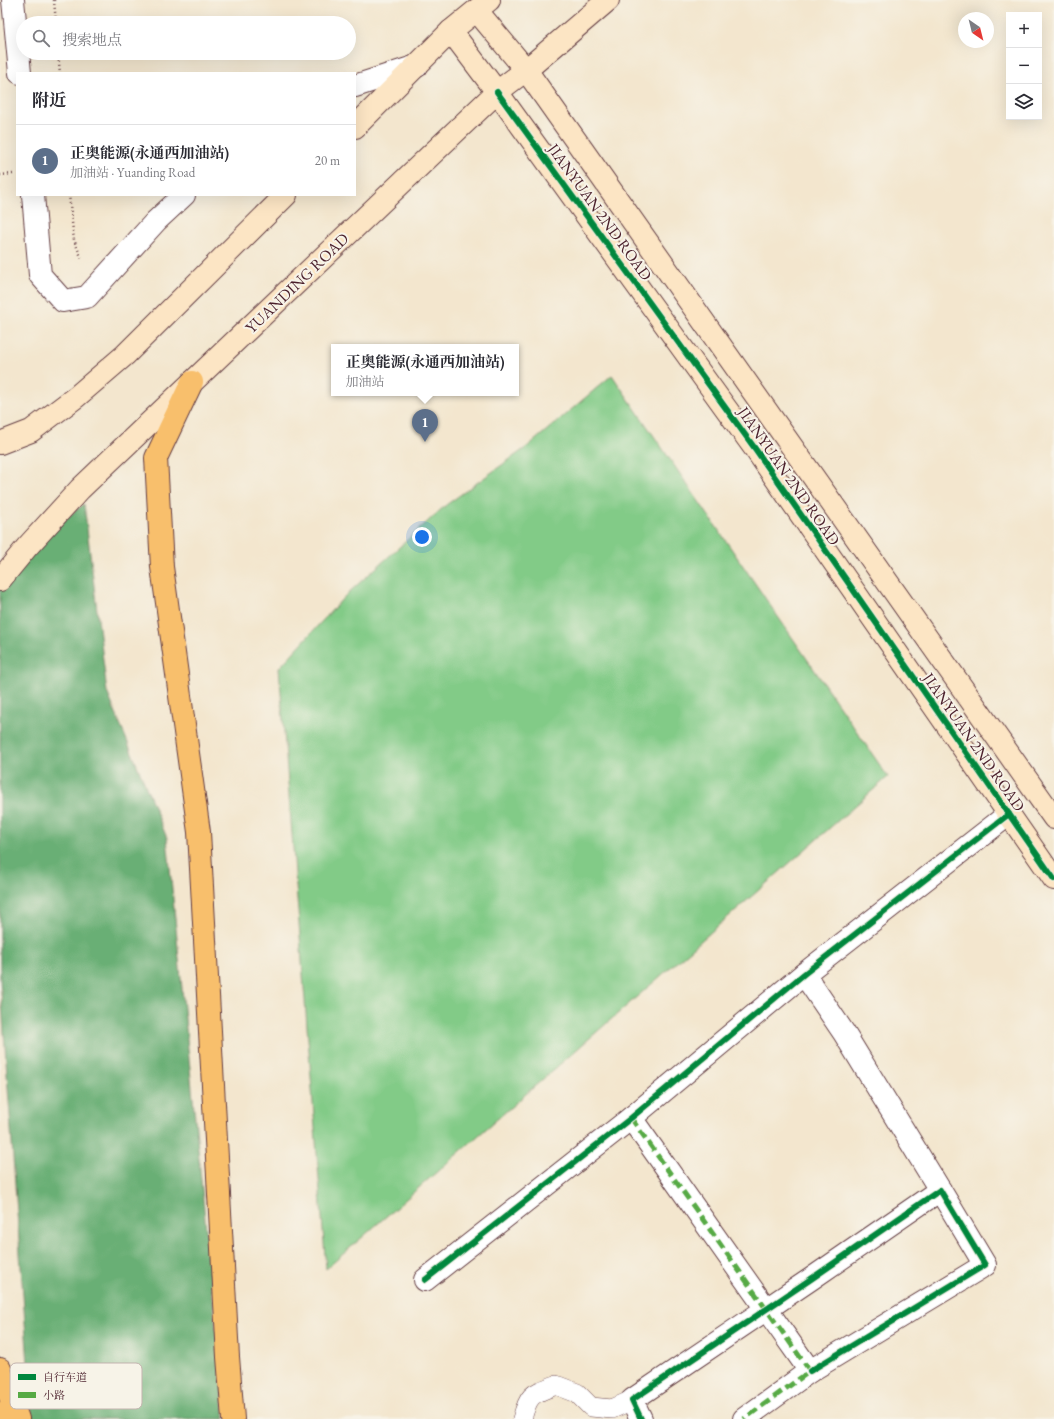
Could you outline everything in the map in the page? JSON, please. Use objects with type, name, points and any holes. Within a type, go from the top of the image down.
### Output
[{"type":"main road","points":[[192,382],[156,458],[162,567],[199,832],[233,1419]]},
{"type":"main road","points":[[0,1369],[10,1397]]},
{"type":"main road","points":[[14,1409],[18,1419]]},
{"type":"main road","points":[[0,1413],[1,1419]]},
{"type":"street","points":[[13,0],[16,31]]},
{"type":"street","name":"YUANDING ROAD","points":[[0,580],[26,547],[80,489],[192,382],[497,92],[526,70],[608,0]]},
{"type":"street","points":[[356,126],[451,31],[483,5]]},
{"type":"street","name":"JIANYUAN 2ND ROAD","points":[[483,5],[526,70],[1054,818]]},
{"type":"street","name":"JIANYUAN 2ND ROAD","points":[[451,31],[497,92],[756,450],[1054,879]]},
{"type":"street","points":[[19,60],[20,72]]},
{"type":"street","points":[[356,86],[417,66]]},
{"type":"street","points":[[33,196],[40,275],[63,301],[87,297],[156,220],[183,196]]},
{"type":"street","points":[[0,443],[31,431],[125,356],[285,196]]},
{"type":"street","points":[[425,1280],[631,1118],[804,974],[1009,814]]},
{"type":"street","points":[[744,1419],[810,1370],[985,1265],[844,1033],[804,974]]},
{"type":"street","points":[[631,1118],[810,1370]]},
{"type":"street","points":[[636,1410],[766,1309],[940,1190]]},
{"type":"lane","points":[[522,1419],[526,1404],[535,1393],[556,1384],[577,1393],[591,1407],[636,1410]]},
{"type":"path","points":[[54,0],[55,16]]},
{"type":"path","points":[[59,60],[60,72]]},
{"type":"path","points":[[0,175],[16,174]]},
{"type":"path","points":[[69,196],[74,240],[94,289]]},
{"type":"green space","points":[[612,375],[888,777],[326,1269],[279,668],[346,595],[446,505],[527,447]]},
{"type":"green space","points":[[84,504],[107,692],[167,838],[225,1419],[32,1419],[31,1409],[142,1409],[142,1363],[28,1363],[0,978],[0,576],[2,568]]},
{"type":"marked path","points":[[631,1118],[810,1371],[744,1419]]},
{"type":"cycle path","points":[[497,92],[756,450],[1054,879]]},
{"type":"cycle path","points":[[425,1280],[631,1118],[804,974],[1009,814]]},
{"type":"cycle path","points":[[641,1419],[632,1400],[940,1190],[985,1265],[810,1371]]},
{"type":"place","name":"正奥能源(永通西加油站)","points":[[425,442]]}]
